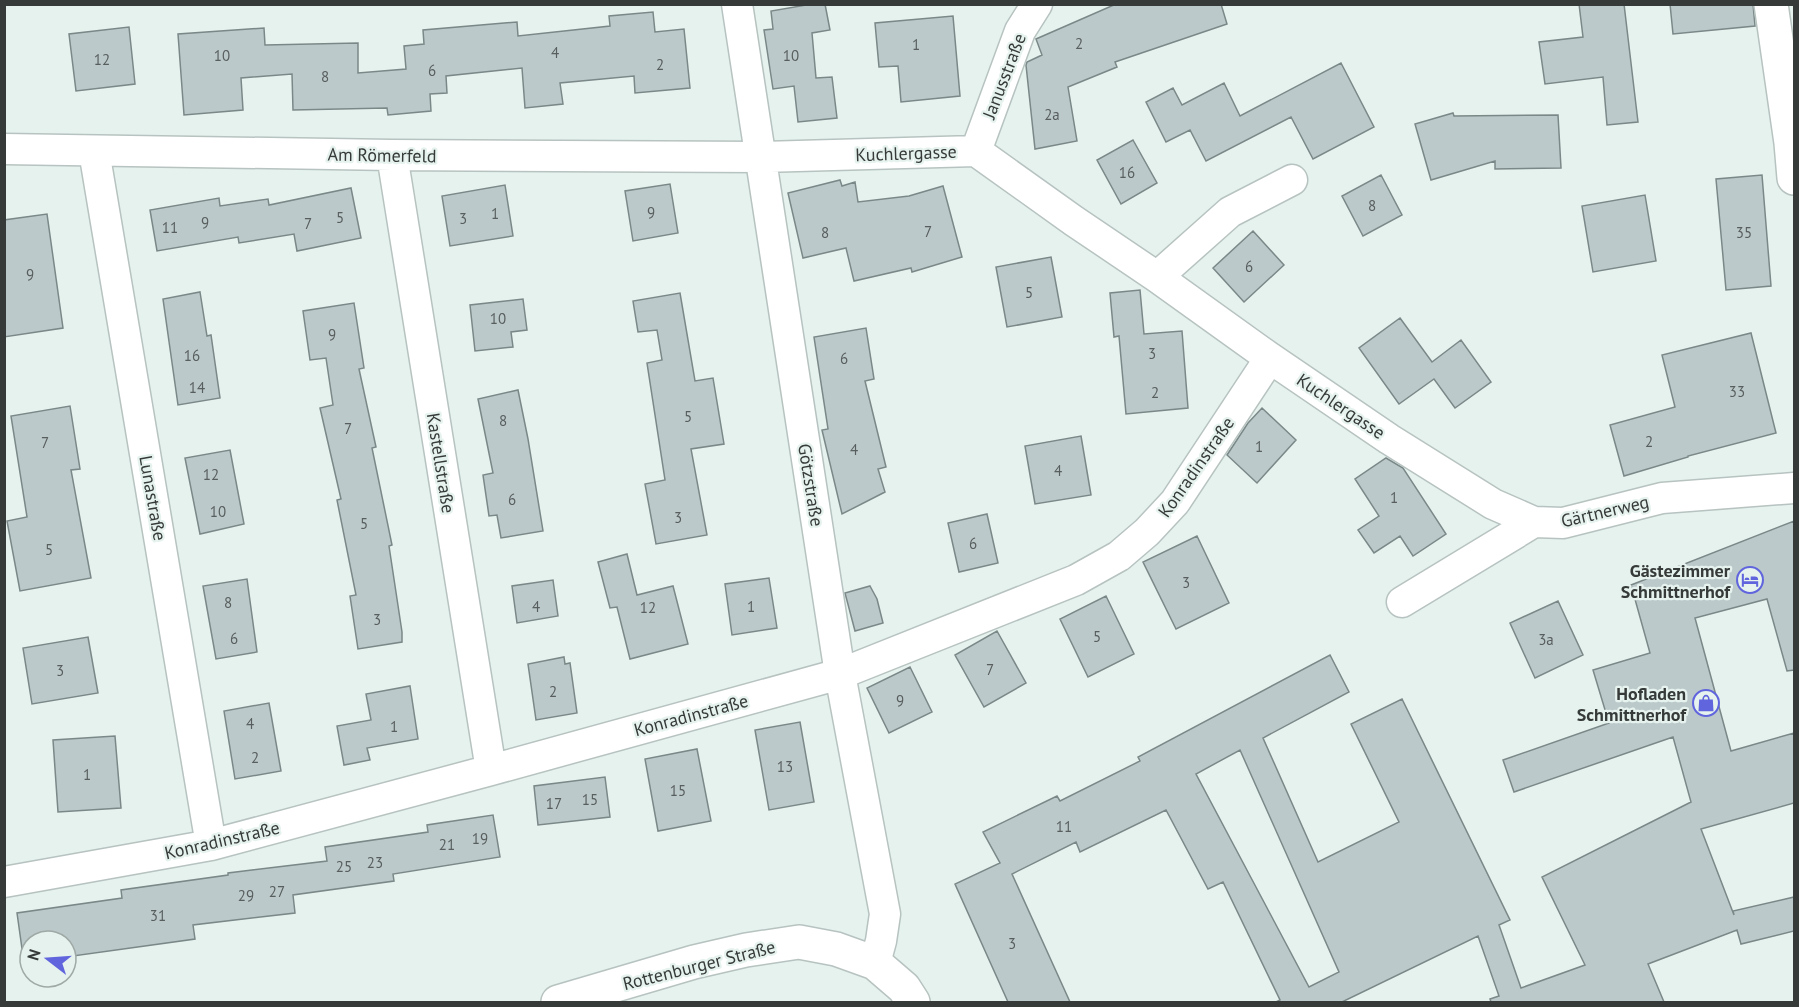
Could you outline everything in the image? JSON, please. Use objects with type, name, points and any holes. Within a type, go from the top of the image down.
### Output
[{"type":"street","name":"Götzstraße","points":[[737,4],[840,674],[885,914],[875,963]]},
{"type":"street","name":"Janusstraße","points":[[976,151],[1020,31],[1037,4]]},
{"type":"street","points":[[1771,4],[1794,178]]},
{"type":"street","name":"Am Römerfeld","points":[[4,149],[392,155],[760,157]]},
{"type":"street","name":"Lunastraße","points":[[94,151],[211,845]]},
{"type":"street","name":"Kuchlergasse","points":[[760,157],[976,151],[1074,222],[1389,439],[1493,504],[1534,522]]},
{"type":"street","name":"Kastellstraße","points":[[392,155],[491,770]]},
{"type":"street","points":[[1157,277],[1230,212],[1292,180]]},
{"type":"street","name":"Konradinstraße","points":[[4,882],[211,845],[840,674],[1076,580],[1119,556],[1147,532],[1175,502],[1270,358]]},
{"type":"street","name":"Gärtnerweg","points":[[1534,522],[1563,523],[1662,498],[1794,488]]},
{"type":"street","points":[[1402,602],[1534,522]]},
{"type":"street","name":"Rottenburger Straße","points":[[558,1002],[694,962],[747,950],[799,942],[836,949],[875,963]]},
{"type":"street","points":[[875,963],[904,988],[913,1002]]},
{"type":"building","points":[[825,4],[830,30],[812,33],[816,78],[832,77],[837,118],[798,122],[794,86],[773,89],[764,30],[773,29],[771,11]]},
{"type":"building","points":[[1116,4],[1221,4],[1227,24],[1115,62],[1117,67],[1068,87],[1077,141],[1035,149],[1026,65],[1027,62],[1042,55],[1036,39]]},
{"type":"building","points":[[1579,4],[1624,4],[1638,122],[1607,125],[1603,77],[1545,84],[1539,42],[1583,37]]},
{"type":"building","points":[[1670,4],[1753,4],[1755,26],[1673,34]]},
{"type":"building","points":[[653,12],[655,32],[684,29],[690,88],[635,93],[634,76],[560,83],[563,104],[525,108],[522,68],[446,76],[447,93],[430,94],[431,111],[388,115],[387,108],[293,110],[292,74],[241,78],[243,110],[184,115],[178,34],[264,28],[265,45],[358,43],[358,73],[406,69],[404,46],[424,44],[423,30],[517,22],[518,36],[610,26],[609,16]]},
{"type":"building","points":[[953,16],[960,96],[901,102],[898,66],[879,67],[875,23]]},
{"type":"building","points":[[129,27],[135,84],[76,91],[69,34]]},
{"type":"building","points":[[1341,63],[1374,127],[1313,159],[1291,117],[1206,161],[1190,130],[1166,142],[1146,102],[1173,88],[1182,105],[1224,83],[1240,116]]},
{"type":"building","points":[[1453,113],[1454,116],[1558,115],[1561,168],[1495,169],[1495,161],[1431,180],[1415,124]]},
{"type":"building","points":[[1133,140],[1157,183],[1121,204],[1097,160]]},
{"type":"building","points":[[1381,175],[1402,215],[1363,236],[1342,196]]},
{"type":"building","points":[[1762,175],[1771,286],[1726,290],[1716,179]]},
{"type":"building","points":[[840,180],[842,186],[855,182],[858,202],[909,196],[943,186],[962,257],[912,272],[911,268],[854,281],[846,248],[803,258],[788,193]]},
{"type":"building","points":[[670,184],[678,233],[633,241],[625,191]]},
{"type":"building","points":[[505,185],[513,236],[450,246],[442,196]]},
{"type":"building","points":[[351,188],[361,238],[297,251],[294,234],[239,243],[238,237],[157,251],[150,210],[219,198],[220,206],[268,199],[269,205]]},
{"type":"building","points":[[1645,195],[1656,261],[1593,272],[1582,206]]},
{"type":"building","points":[[47,214],[63,328],[4,337],[4,220]]},
{"type":"building","points":[[1253,231],[1284,265],[1244,302],[1213,268]]},
{"type":"building","points":[[1051,257],[1062,317],[1007,327],[996,267]]},
{"type":"building","points":[[1140,290],[1144,334],[1182,331],[1188,408],[1126,414],[1119,336],[1114,337],[1110,293]]},
{"type":"building","points":[[200,292],[207,336],[211,335],[220,398],[178,405],[163,299]]},
{"type":"building","points":[[680,293],[695,381],[713,378],[724,444],[691,449],[707,535],[656,544],[645,484],[665,480],[647,363],[662,360],[657,330],[638,332],[633,301]]},
{"type":"building","points":[[523,299],[527,330],[511,332],[513,347],[475,351],[470,305]]},
{"type":"building","points":[[354,303],[364,368],[359,369],[376,447],[372,448],[392,545],[389,546],[402,632],[402,642],[358,649],[350,596],[356,595],[337,500],[341,499],[320,408],[333,405],[326,358],[310,360],[303,311]]},
{"type":"building","points":[[1400,318],[1432,362],[1461,340],[1491,382],[1455,408],[1434,379],[1399,404],[1359,348]]},
{"type":"building","points":[[866,328],[874,379],[865,381],[886,467],[878,469],[885,492],[842,514],[822,430],[828,429],[814,337]]},
{"type":"building","points":[[1751,333],[1776,433],[1688,456],[1624,476],[1610,425],[1675,407],[1662,355]]},
{"type":"building","points":[[518,390],[543,531],[501,538],[497,515],[489,516],[483,475],[493,473],[478,399]]},
{"type":"building","points":[[70,406],[80,469],[71,470],[91,578],[20,591],[7,521],[27,517],[11,416]]},
{"type":"building","points":[[1262,408],[1296,440],[1257,483],[1227,455],[1248,423]]},
{"type":"building","points":[[1081,436],[1091,495],[1035,504],[1025,446]]},
{"type":"building","points":[[230,450],[244,524],[200,534],[185,458]]},
{"type":"building","points":[[1386,458],[1403,468],[1446,534],[1413,556],[1400,536],[1374,553],[1358,530],[1379,516],[1355,479]]},
{"type":"building","points":[[987,514],[998,563],[959,572],[948,523]]},
{"type":"building","points":[[1794,521],[1794,670],[1787,671],[1767,599],[1695,618],[1731,751],[1794,733],[1794,803],[1701,829],[1734,915],[1733,911],[1794,897],[1794,931],[1741,944],[1737,930],[1648,964],[1664,1002],[1491,1002],[1490,999],[1499,996],[1478,936],[1342,1002],[1276,1002],[1280,1000],[1223,882],[1208,889],[1166,810],[1080,852],[1076,842],[1012,874],[1070,1002],[1008,1002],[955,884],[1000,863],[983,832],[1057,796],[1060,801],[1140,761],[1138,757],[1330,655],[1349,692],[1263,738],[1318,862],[1399,822],[1351,724],[1402,699],[1510,920],[1499,925],[1521,988],[1585,965],[1542,877],[1691,802],[1673,737],[1514,792],[1503,760],[1609,723],[1593,670],[1650,653],[1631,585]],"holes":[[[1240,750],[1339,972],[1309,987],[1196,774]]]},
{"type":"building","points":[[1197,536],[1229,603],[1176,629],[1143,562]]},
{"type":"building","points":[[627,554],[637,595],[673,586],[688,644],[630,659],[617,607],[610,608],[598,562]]},
{"type":"building","points":[[769,578],[777,628],[732,635],[725,584]]},
{"type":"building","points":[[247,579],[257,652],[216,659],[203,586]]},
{"type":"building","points":[[553,580],[558,616],[517,623],[512,586]]},
{"type":"building","points":[[870,586],[877,599],[883,623],[855,631],[845,593]]},
{"type":"building","points":[[1106,596],[1134,654],[1088,677],[1060,619]]},
{"type":"building","points":[[1558,601],[1583,655],[1535,678],[1510,623]]},
{"type":"building","points":[[997,631],[1026,683],[984,707],[955,655]]},
{"type":"building","points":[[88,637],[98,693],[32,704],[23,648]]},
{"type":"building","points":[[564,657],[565,664],[570,663],[577,713],[536,720],[528,664]]},
{"type":"building","points":[[910,667],[932,712],[889,733],[867,688]]},
{"type":"building","points":[[410,686],[418,739],[367,748],[370,760],[344,765],[337,726],[371,720],[366,694]]},
{"type":"building","points":[[269,703],[281,771],[235,779],[224,711]]},
{"type":"building","points":[[800,722],[814,802],[769,810],[755,730]]},
{"type":"building","points":[[115,736],[121,808],[58,812],[53,740]]},
{"type":"building","points":[[697,749],[711,821],[658,831],[645,759]]},
{"type":"building","points":[[605,777],[610,817],[538,825],[534,786]]},
{"type":"building","points":[[493,815],[500,857],[393,874],[394,881],[293,895],[295,913],[193,925],[195,939],[78,955],[78,929],[19,929],[17,913],[122,898],[121,890],[228,875],[228,873],[327,861],[325,847],[428,832],[427,825]]},
{"type":"place","name":"Gästezimmer Schmittnerhof","points":[[1750,580]]},
{"type":"place","name":"Hofladen Schmittnerhof","points":[[1706,703]]}]
